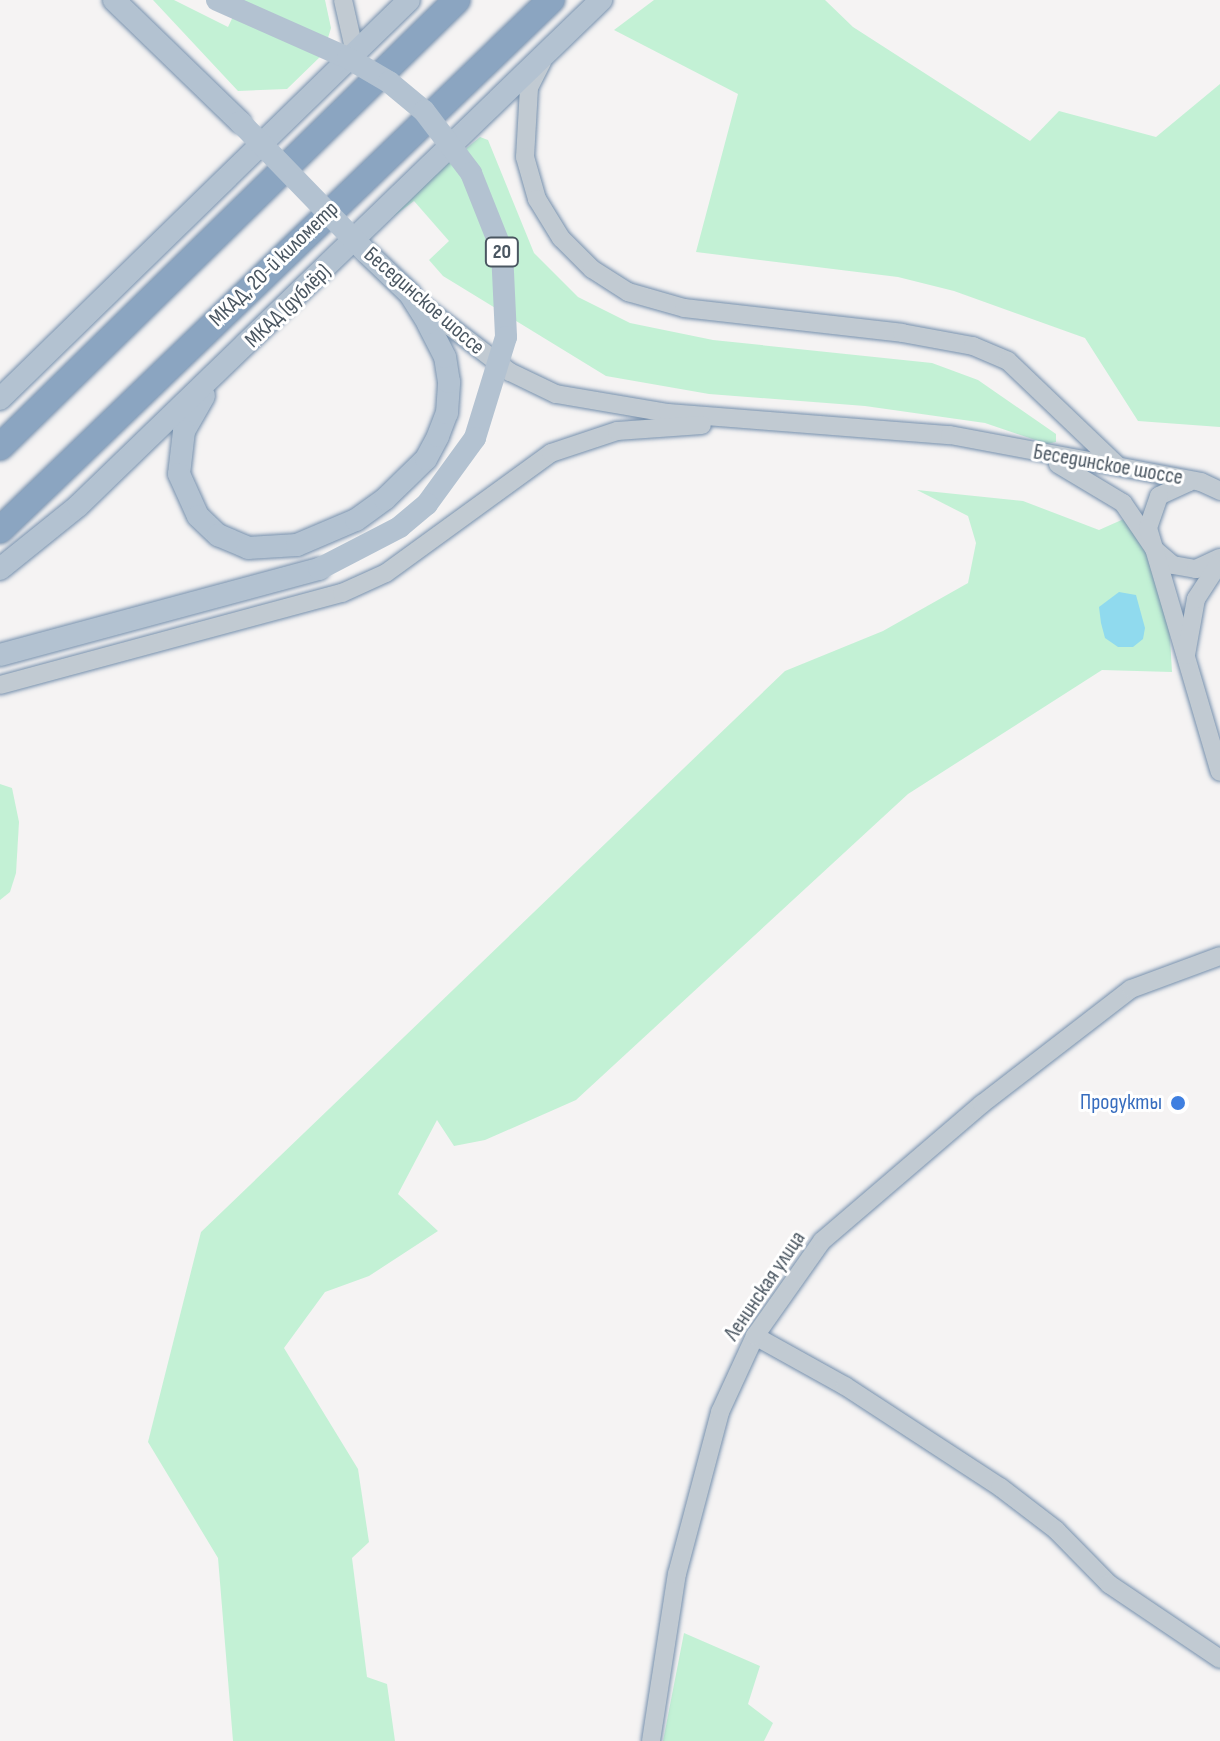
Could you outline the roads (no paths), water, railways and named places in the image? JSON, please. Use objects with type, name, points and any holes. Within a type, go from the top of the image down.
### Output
[{"type":"highway","points":[[0,447],[457,0]]},
{"type":"highway","name":"МКАД, 20-й километр","points":[[0,530],[551,0]]},
{"type":"main road","name":"Бесединское шоссе","points":[[114,0],[410,294]]},
{"type":"main road","name":"20","points":[[0,655],[319,569],[400,527],[435,494],[475,438],[506,337],[502,251],[471,173],[424,111],[389,82],[348,58],[217,0]]},
{"type":"main road","points":[[0,399],[409,0]]},
{"type":"main road","name":"МКАД (дублёр)","points":[[0,569],[78,506],[601,0]]},
{"type":"main road","points":[[222,368],[184,431],[179,474],[185,496],[218,535],[248,548],[297,545],[326,535],[356,520],[426,459],[447,413],[445,357],[410,294]]},
{"type":"street","points":[[343,0],[355,53]]},
{"type":"street","points":[[549,48],[529,88],[525,157],[537,199],[561,238],[592,269],[628,292],[684,308],[902,333],[973,346],[1008,361],[1123,469]]},
{"type":"street","name":"Бесединское шоссе","points":[[410,294],[480,352],[556,394],[668,413],[950,435],[1211,483],[1220,491]]},
{"type":"street","points":[[0,685],[342,593],[386,573],[520,473],[583,439],[617,431],[773,422]]},
{"type":"street","name":"Бесединское шоссе","points":[[1014,447],[1102,486],[1131,511],[1150,540]]},
{"type":"street","points":[[1211,483],[1178,483],[1159,496],[1149,516],[1150,540],[1220,772]]},
{"type":"street","points":[[1150,540],[1163,559],[1184,569],[1206,567],[1220,560]]},
{"type":"street","points":[[1185,662],[1196,599],[1220,560]]},
{"type":"street","name":"Ленинская улица","points":[[651,1741],[677,1574],[720,1412],[755,1336],[822,1241],[982,1104],[1131,989],[1220,956]]},
{"type":"street","points":[[755,1336],[845,1386],[1000,1487],[1056,1530],[1109,1584],[1220,1659]]},
{"type":"water","points":[[1119,592],[1136,595],[1145,628],[1143,639],[1133,647],[1118,647],[1105,638],[1101,623],[1099,607]]},
{"type":"place","name":"Продукты","points":[[1178,1103]]}]
